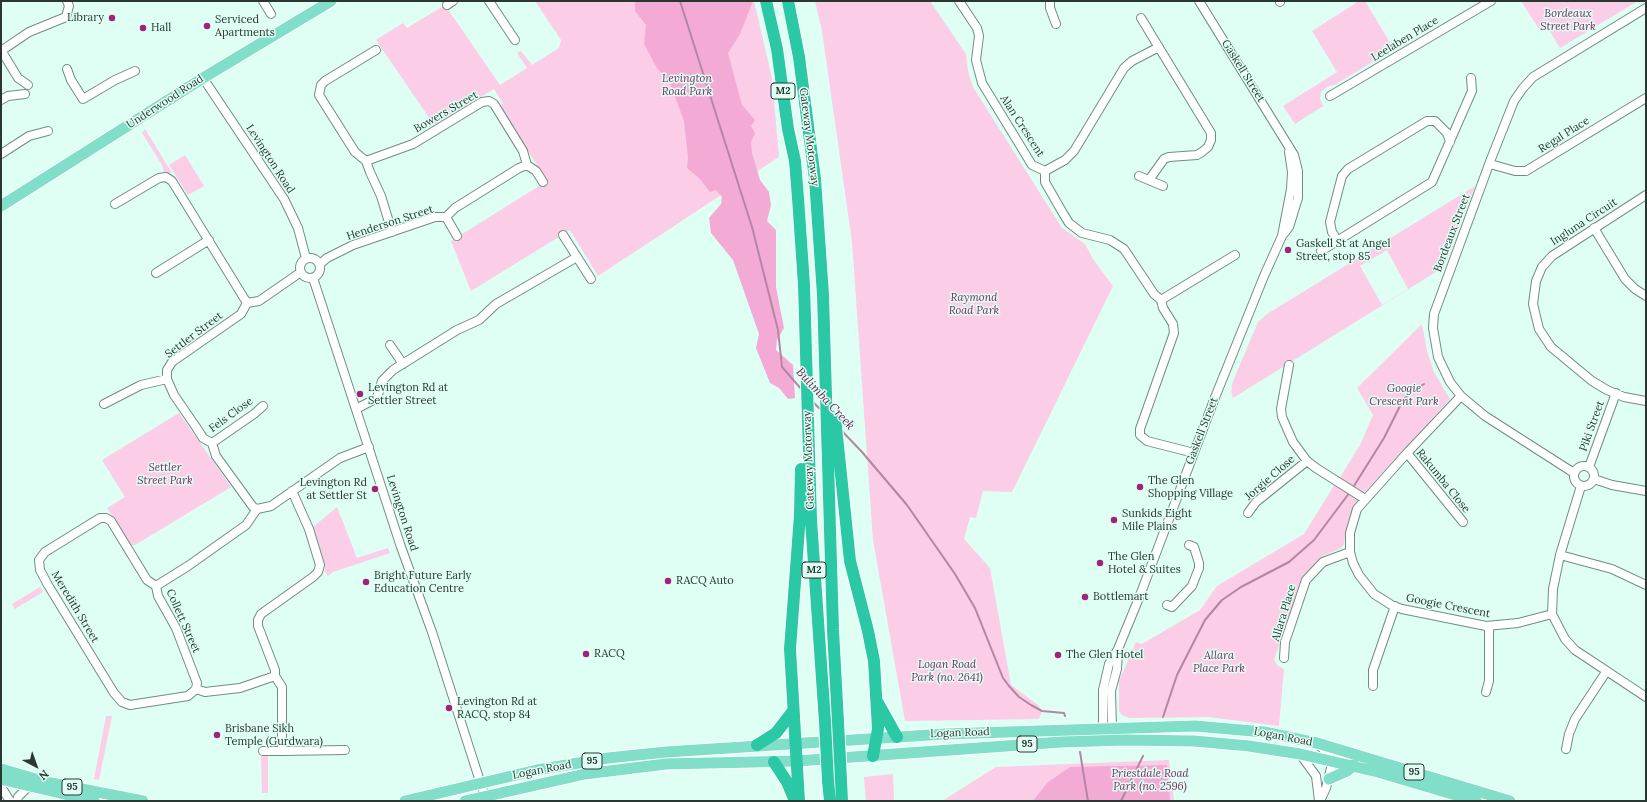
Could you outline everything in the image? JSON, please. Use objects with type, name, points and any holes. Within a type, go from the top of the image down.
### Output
[{"type":"highway","name":"Gateway Motorway","points":[[766,1],[777,49],[788,129],[795,160],[801,235],[806,372],[804,415],[830,801]]},
{"type":"highway","name":"Gateway Motorway","points":[[788,1],[799,57],[815,179],[823,296],[827,398],[832,432],[833,630],[842,801]]},
{"type":"highway","points":[[799,801],[790,643],[801,498],[804,415]]},
{"type":"highway","points":[[832,432],[850,561],[871,644],[877,702],[877,738],[873,756]]},
{"type":"highway","points":[[877,702],[897,737]]},
{"type":"highway","points":[[757,745],[776,733],[793,711]]},
{"type":"highway","points":[[774,762],[787,782],[795,801]]},
{"type":"main road","name":"Underwood Road","points":[[1,206],[203,78],[331,1]]},
{"type":"main road","name":"Logan Road","points":[[405,801],[537,770],[608,758],[666,752],[897,737],[1108,728],[1217,727],[1264,732],[1317,743],[1510,801]]},
{"type":"main road","name":"Gaskell Street","points":[[1108,728],[1108,740]]},
{"type":"main road","name":"Logan Road","points":[[465,801],[485,799],[511,790],[585,774],[630,767],[692,762],[797,761],[1108,740],[1194,741],[1249,746],[1300,754],[1332,760],[1476,801]]},
{"type":"main road","points":[[1329,779],[1354,766]]},
{"type":"main road","name":"95","points":[[1,769],[46,782],[143,801]]},
{"type":"main road","name":"95","points":[[1,779],[28,787],[94,801]]},
{"type":"main road","points":[[503,801],[511,790]]},
{"type":"street","points":[[28,85],[18,78],[1,51],[29,32],[66,16],[69,6],[67,1]]},
{"type":"street","points":[[263,1],[271,14]]},
{"type":"street","points":[[489,1],[515,40]]},
{"type":"street","name":"Alan Crescent","points":[[959,1],[977,28],[980,36],[976,60],[982,82],[1032,165],[1046,171],[1045,182],[1069,223],[1082,233],[1110,240],[1124,248],[1154,294],[1161,300],[1163,308],[1173,324],[1174,332],[1140,429],[1140,435],[1143,439],[1155,444],[1194,453]]},
{"type":"street","points":[[1050,1],[1050,8],[1056,24]]},
{"type":"street","name":"Gaskell Street","points":[[1108,728],[1103,716],[1104,682],[1109,664],[1118,649],[1264,276],[1282,236],[1289,227],[1294,215],[1299,183],[1297,163],[1286,142],[1199,1]]},
{"type":"street","name":"Leelaben Place","points":[[1330,96],[1491,1]]},
{"type":"street","name":"Bordeaux Street","points":[[1574,473],[1485,416],[1461,396],[1450,382],[1438,357],[1433,328],[1434,314],[1514,101],[1533,77],[1646,8]]},
{"type":"street","points":[[1141,18],[1211,133],[1211,140],[1208,147],[1196,155],[1169,157],[1164,159],[1149,180]]},
{"type":"street","points":[[1046,171],[1065,160],[1074,151],[1124,68],[1132,61],[1159,47]]},
{"type":"street","points":[[376,50],[325,81],[319,89],[321,99],[355,152],[366,161],[381,196],[392,232]]},
{"type":"street","points":[[67,69],[71,80],[83,99],[115,80],[135,71]]},
{"type":"street","name":"Levington Road","points":[[203,78],[284,199],[295,222],[306,258]]},
{"type":"street","points":[[1321,251],[1432,182],[1472,91],[1471,78]]},
{"type":"street","points":[[1,100],[8,96],[25,94]]},
{"type":"street","name":"Regal Place","points":[[1490,164],[1515,171],[1526,171],[1646,98]]},
{"type":"street","name":"Bowers Street","points":[[366,161],[414,144],[485,101],[494,104],[524,151],[527,165],[536,171],[543,182]]},
{"type":"street","points":[[1338,241],[1332,232],[1330,222],[1342,176],[1348,169],[1427,121],[1435,121],[1447,134],[1450,142]]},
{"type":"street","points":[[1,154],[29,136],[48,132]]},
{"type":"street","name":"Henderson Street","points":[[320,264],[340,251],[435,218],[446,217],[456,208],[519,168],[527,165]]},
{"type":"street","points":[[1139,176],[1163,186]]},
{"type":"street","points":[[115,204],[159,178],[166,177],[172,181],[247,303],[259,301],[301,272]]},
{"type":"street","name":"Ingluna Circuit","points":[[1646,195],[1552,256],[1542,267],[1536,281],[1533,304],[1539,328],[1551,347],[1592,381],[1624,397],[1646,401]]},
{"type":"street","points":[[446,217],[457,236]]},
{"type":"street","points":[[1594,228],[1625,279],[1635,289],[1646,296]]},
{"type":"street","points":[[563,235],[591,279]]},
{"type":"street","points":[[156,273],[209,240]]},
{"type":"street","points":[[1161,300],[1236,255]]},
{"type":"street","points":[[356,409],[377,398],[382,381],[403,364],[457,330],[486,316],[496,304],[577,257]]},
{"type":"street","points":[[306,258],[314,258],[320,264],[320,272],[314,278],[306,277],[301,272],[301,264],[306,258]]},
{"type":"street","name":"Levington Road","points":[[314,278],[368,447],[412,579],[432,632],[485,799]]},
{"type":"street","name":"Settler Street","points":[[167,379],[167,370],[172,362],[241,314],[247,303]]},
{"type":"street","points":[[390,345],[403,364]]},
{"type":"street","points":[[1289,365],[1281,409],[1282,417],[1293,442],[1307,461],[1335,481],[1365,499]]},
{"type":"street","points":[[104,404],[141,386],[167,379],[174,395],[203,438],[212,442],[216,456],[252,507],[257,509],[271,506],[340,458],[368,447]]},
{"type":"street","name":"Piki Street","points":[[1589,467],[1616,393]]},
{"type":"street","name":"Googie Crescent","points":[[1461,396],[1365,499],[1358,509],[1353,520],[1350,533],[1350,552],[1356,569],[1366,585],[1374,594],[1395,606],[1489,626],[1518,623],[1552,614]]},
{"type":"street","name":"Fels Close","points":[[212,442],[254,414],[263,406]]},
{"type":"street","name":"Rakumba Close","points":[[1407,453],[1463,522]]},
{"type":"street","name":"Jorgie Close","points":[[1248,513],[1256,502],[1307,461]]},
{"type":"street","points":[[1582,466],[1589,467],[1594,473],[1594,480],[1588,486],[1581,486],[1574,480],[1574,473],[1582,466]]},
{"type":"street","points":[[1594,480],[1646,491]]},
{"type":"street","points":[[1581,486],[1560,555],[1553,589],[1552,614],[1565,639],[1575,650],[1606,672],[1646,697]]},
{"type":"street","points":[[282,751],[282,686],[275,676],[275,670],[258,626],[258,620],[261,614],[313,577],[318,572],[320,565],[309,529],[292,491]]},
{"type":"street","name":"Collett Street","points":[[196,689],[197,683],[176,628],[158,596],[156,586],[188,566],[246,525],[257,509]]},
{"type":"street","name":"Meredith Street","points":[[156,586],[147,580],[111,521],[106,518],[100,518],[45,552],[39,560],[40,570],[48,585],[114,693],[122,702],[130,705],[188,696],[196,689]]},
{"type":"street","points":[[1167,605],[1172,607],[1192,586],[1199,568],[1194,547],[1189,545]]},
{"type":"street","name":"Allara Place","points":[[1284,658],[1285,642],[1306,580],[1324,562],[1350,552]]},
{"type":"street","points":[[1560,555],[1612,569],[1646,585]]},
{"type":"street","points":[[1373,686],[1373,670],[1395,606]]},
{"type":"street","points":[[1486,692],[1489,681],[1489,626]]},
{"type":"street","name":"Gaskell Street","points":[[1108,728],[1111,691],[1117,669],[1118,649]]},
{"type":"street","points":[[1566,749],[1569,734],[1575,719],[1606,672]]},
{"type":"street","points":[[196,689],[205,692],[240,688],[275,676]]},
{"type":"street","points":[[1085,729],[1095,724],[1103,716]]},
{"type":"street","points":[[1317,743],[1329,754],[1332,760],[1329,779],[1320,801]]},
{"type":"street","points":[[263,751],[345,750]]},
{"type":"street","points":[[1300,754],[1316,776],[1320,801]]},
{"type":"street","points":[[1,787],[10,801]]},
{"type":"street","points":[[17,801],[20,795],[28,787]]},
{"type":"green space","name":"Levington Road Park","points":[[535,1],[754,1],[772,78],[779,157],[598,276],[570,230],[471,291],[451,241],[547,181],[500,106],[503,104],[494,89],[434,125],[376,40],[403,23],[407,28],[445,5],[500,85],[527,68],[517,53],[521,51],[532,65],[559,48],[561,40]]},
{"type":"green space","points":[[635,1],[753,1],[740,34],[728,53],[742,105],[755,120],[751,126],[755,133],[751,142],[752,153],[760,180],[769,192],[771,205],[767,221],[776,230],[776,287],[784,328],[777,340],[776,350],[793,365],[795,398],[788,399],[779,388],[770,383],[756,348],[759,334],[733,260],[711,233],[709,218],[721,204],[722,197],[716,190],[710,192],[699,178],[687,168],[688,157],[684,121],[670,83],[657,68],[644,44],[646,25],[635,11]]},
{"type":"green space","name":"Raymond Road Park","points":[[815,1],[930,1],[966,54],[968,71],[973,87],[1062,228],[1085,244],[1093,259],[1113,286],[1012,492],[983,491],[976,518],[970,517],[964,539],[990,568],[1011,685],[1038,705],[1042,711],[1039,719],[905,721],[873,540],[852,242],[822,31]]},
{"type":"green space","points":[[1359,1],[1365,1],[1394,49],[1336,84],[1327,87],[1321,92],[1320,98],[1323,106],[1295,124],[1283,106],[1337,72],[1312,31]]},
{"type":"green space","name":"Bordeaux Street Park","points":[[1521,1],[1638,1],[1560,48],[1546,25],[1539,29]]},
{"type":"green space","points":[[145,129],[172,173],[164,172],[162,165],[142,133]]},
{"type":"green space","points":[[185,155],[204,186],[188,195],[169,165]]},
{"type":"green space","points":[[1475,186],[1444,267],[1233,398],[1231,391],[1233,381],[1258,322],[1267,314]],"holes":[[[1387,250],[1408,289],[1382,305],[1360,266]]]},
{"type":"green space","name":"Googie Crescent Park","points":[[1422,324],[1427,351],[1434,372],[1450,399],[1362,495],[1339,479],[1360,445],[1373,415],[1357,388]]},
{"type":"green space","name":"Settler Street Park","points":[[179,413],[231,487],[135,545],[130,545],[107,508],[125,497],[102,460]]},
{"type":"green space","name":"Allara Place Park","points":[[1335,484],[1360,499],[1354,506],[1348,521],[1344,544],[1341,548],[1321,557],[1304,577],[1299,587],[1274,660],[1278,666],[1284,669],[1279,726],[1209,717],[1129,718],[1122,715],[1119,711],[1119,681],[1136,642],[1142,644],[1200,610],[1217,586],[1304,534]]},
{"type":"green space","points":[[337,507],[357,558],[388,548],[390,553],[333,572],[328,576],[325,572],[325,564],[313,527]]},
{"type":"green space","points":[[40,587],[43,592],[15,609],[12,604]]},
{"type":"green space","points":[[106,716],[112,716],[99,780],[94,779]]},
{"type":"green space","points":[[261,756],[268,756],[268,793],[262,793]]},
{"type":"green space","name":"Priestdale Road Park (no. 2596)","points":[[1169,760],[1174,801],[942,801],[996,767]]},
{"type":"green space","points":[[1167,765],[1170,801],[1033,801],[1047,783],[1070,767]]},
{"type":"green space","points":[[893,774],[894,801],[866,801],[864,777]]},
{"type":"waterway","name":"Bulimba Creek","points":[[680,1],[752,227],[778,330],[782,367],[803,391]]},
{"type":"waterway","points":[[1352,489],[1384,438],[1403,400],[1414,390],[1424,384]]},
{"type":"waterway","name":"Bulimba Creek","points":[[813,402],[822,411]]},
{"type":"waterway","name":"Bulimba Creek","points":[[841,430],[862,452],[907,505],[955,574],[975,608],[1003,678],[1009,686],[1019,697],[1042,711],[1064,713],[1065,716]]},
{"type":"waterway","points":[[1163,717],[1177,675],[1205,620],[1222,600],[1241,587],[1289,562],[1314,540],[1350,492]]},
{"type":"waterway","name":"Bulimba Creek","points":[[1080,752],[1088,801]]},
{"type":"waterway","points":[[1121,801],[1143,756]]},
{"type":"place","name":"Library","points":[[112,18]]},
{"type":"place","name":"Serviced Apartments","points":[[207,26]]},
{"type":"place","name":"Hall","points":[[143,28]]},
{"type":"place","name":"Gaskell St at Angel Street, stop 85","points":[[1288,250]]},
{"type":"place","name":"Levington Rd at Settler Street","points":[[360,394]]},
{"type":"place","name":"The Glen Shopping Village","points":[[1140,487]]},
{"type":"place","name":"Levington Rd at Settler St","points":[[375,489]]},
{"type":"place","name":"Sunkids Eight Mile Plains","points":[[1114,520]]},
{"type":"place","name":"The Glen Hotel & Suites","points":[[1100,563]]},
{"type":"place","name":"RACQ Auto","points":[[668,581]]},
{"type":"place","name":"Bright Future Early Education Centre","points":[[366,582]]},
{"type":"place","name":"Bottlemart","points":[[1085,597]]},
{"type":"place","name":"RACQ","points":[[586,654]]},
{"type":"place","name":"The Glen Hotel","points":[[1058,655]]},
{"type":"place","name":"Levington Rd at RACQ, stop 84","points":[[449,708]]},
{"type":"place","name":"Brisbane Sikh Temple (Gurdwara)","points":[[217,735]]},
{"type":"park label","name":"Logan Road Park (no. 2641)","points":[[947,671]]}]
